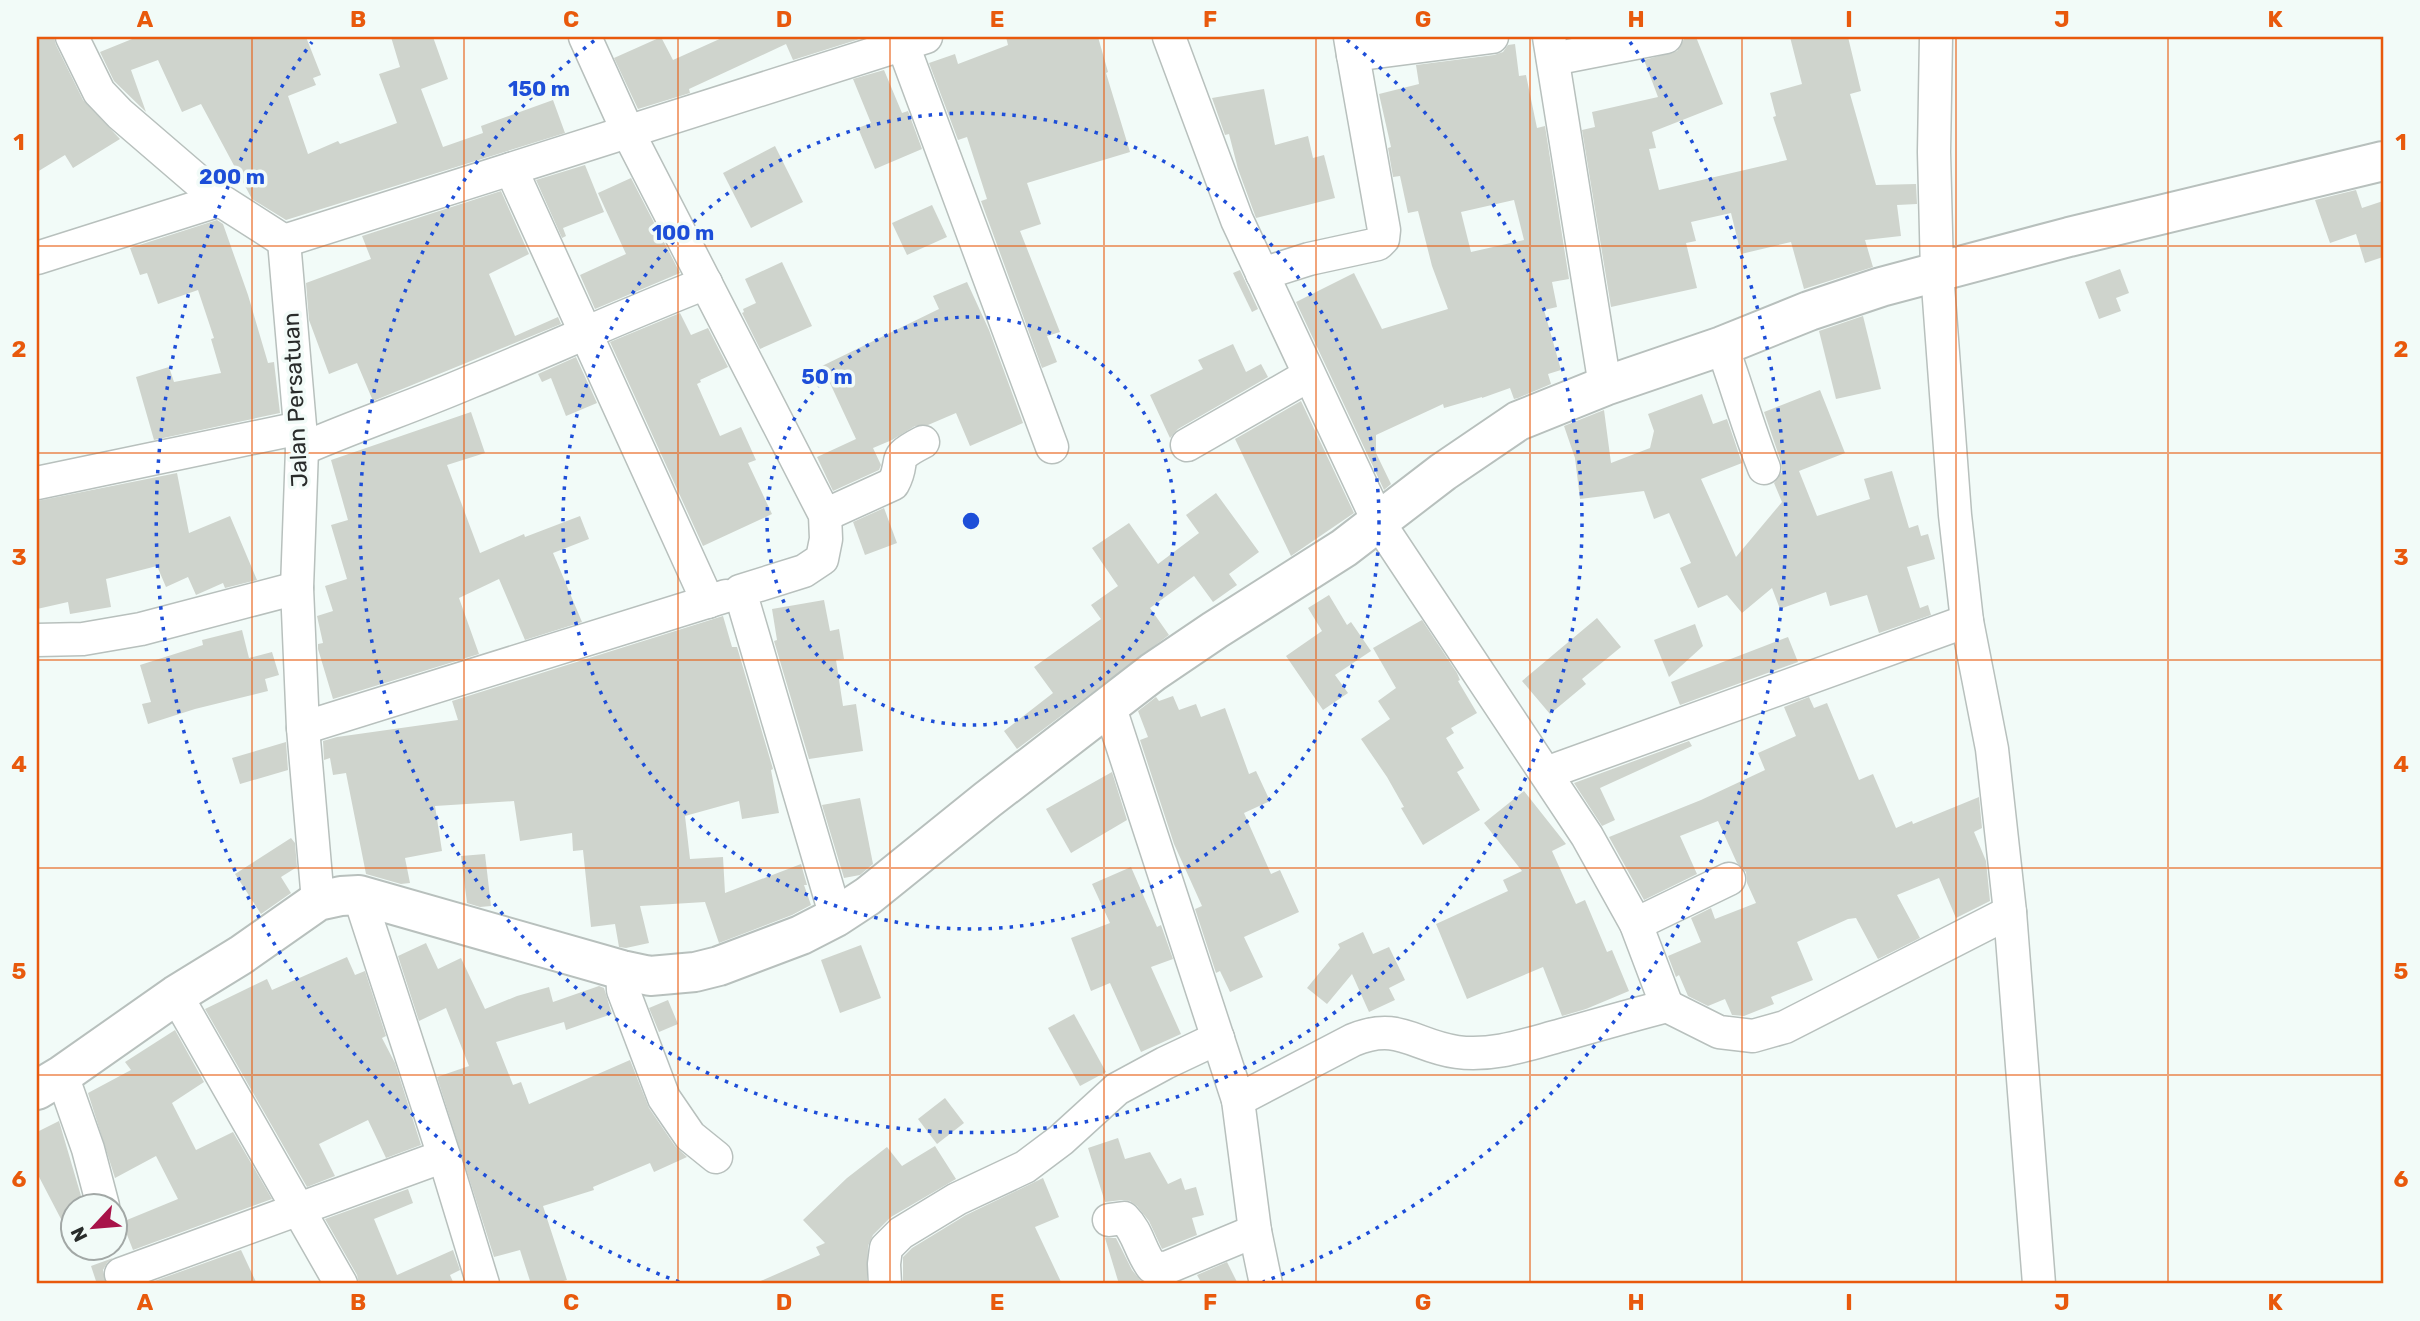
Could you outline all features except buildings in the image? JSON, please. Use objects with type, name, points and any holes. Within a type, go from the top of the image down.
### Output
[{"type":"street","points":[[72,37],[99,92],[120,114],[220,200],[284,241],[628,132],[858,47],[914,41],[1052,447]]},
{"type":"street","points":[[303,728],[804,571],[822,559],[826,539],[825,515],[628,132],[585,37]]},
{"type":"street","points":[[1169,37],[1237,220],[1378,523],[1587,836],[1636,924],[1667,1006]]},
{"type":"street","points":[[1262,274],[1309,259],[1376,244],[1383,239],[1384,230],[1352,46],[1492,37]]},
{"type":"street","points":[[1605,386],[1551,48],[1666,37]]},
{"type":"street","points":[[1936,37],[1934,152],[1937,271],[1955,514],[1966,621],[1992,749],[2010,912],[2039,1284]]},
{"type":"street","points":[[99,1192],[88,1149],[50,1082],[318,901],[359,895],[650,976],[695,972],[719,966],[801,935],[868,896],[1109,705],[1215,629],[1344,548],[1443,472],[1518,421],[1605,386],[1722,346],[1845,299],[1937,271],[2383,161]]},
{"type":"street","points":[[511,169],[708,602]]},
{"type":"street","points":[[37,258],[220,200]]},
{"type":"street","name":"Jalan Persatuan","points":[[284,241],[301,439],[297,588],[303,728],[318,901]]},
{"type":"street","points":[[37,483],[301,439],[360,424],[468,383],[706,283]]},
{"type":"street","points":[[1722,346],[1749,431],[1764,468]]},
{"type":"street","points":[[1186,445],[1309,375]]},
{"type":"street","points":[[825,515],[893,484],[903,453],[923,442]]},
{"type":"street","points":[[37,640],[83,639],[141,629],[297,588]]},
{"type":"street","points":[[740,591],[836,917]]},
{"type":"street","points":[[1546,773],[1966,621]]},
{"type":"street","points":[[1109,705],[1238,1100],[1255,1231],[1266,1284]]},
{"type":"street","points":[[1636,924],[1729,878]]},
{"type":"street","points":[[359,895],[483,1284]]},
{"type":"street","points":[[1238,1100],[1370,1033],[1386,1031],[1456,1052],[1482,1053],[1511,1049],[1667,1006],[1719,1032],[1753,1036],[1785,1027],[2010,912]]},
{"type":"street","points":[[622,970],[623,990],[664,1098],[690,1136],[716,1157]]},
{"type":"street","points":[[176,995],[341,1284]]},
{"type":"street","points":[[885,1284],[886,1248],[901,1233],[957,1199],[1024,1167],[1062,1140],[1117,1089],[1218,1038]]},
{"type":"street","points":[[119,1269],[444,1156]]},
{"type":"street","points":[[1109,1220],[1124,1218],[1133,1228],[1143,1256],[1152,1267],[1166,1268],[1255,1231]]}]
